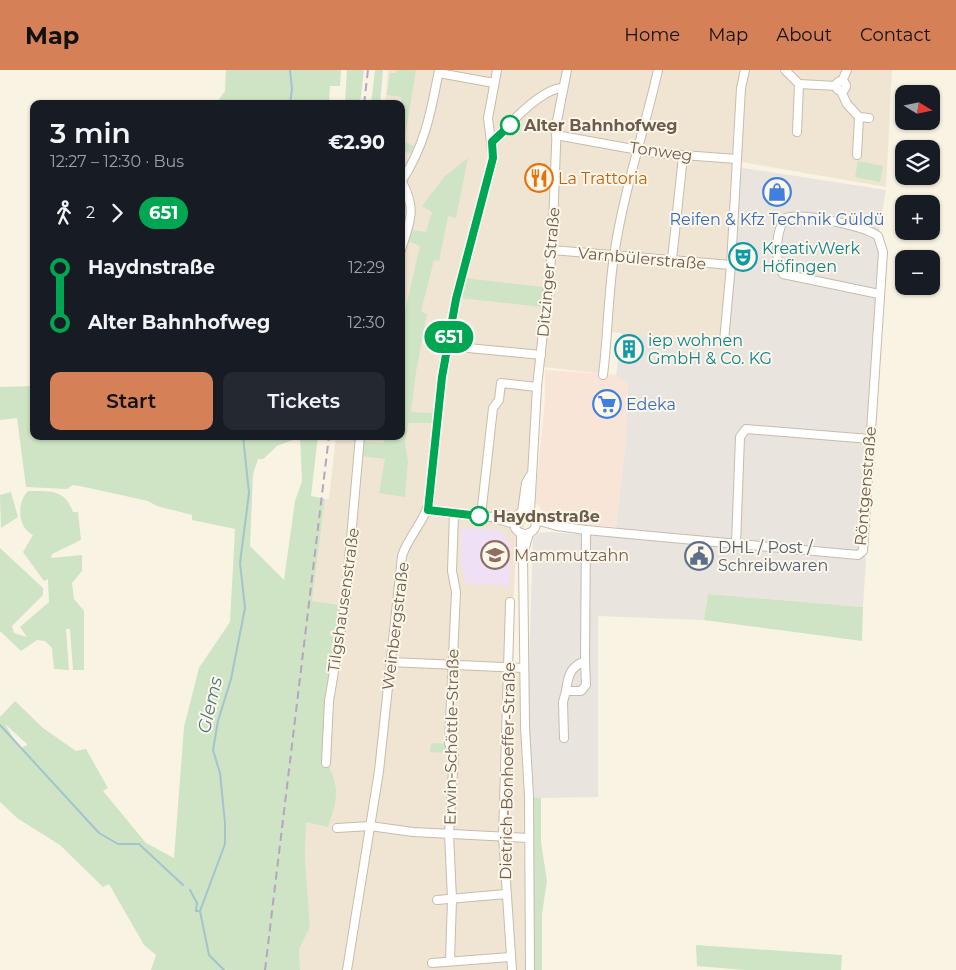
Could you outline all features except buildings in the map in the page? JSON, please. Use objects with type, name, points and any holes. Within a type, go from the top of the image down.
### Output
[{"type":"street","name":"Weinbergstraße","points":[[347,970],[379,771],[402,556],[407,542],[428,510],[442,377],[460,280],[493,158],[488,118],[497,70]]},
{"type":"street","name":"Ditzinger Straße","points":[[520,516],[530,476],[537,387],[552,250],[556,135],[562,88],[567,70]]},
{"type":"street","points":[[603,375],[614,254],[636,148],[644,129],[658,70]]},
{"type":"street","points":[[724,341],[731,266],[741,88],[745,70]]},
{"type":"street","points":[[785,70],[799,84],[840,86]]},
{"type":"street","points":[[847,70],[840,86],[847,104],[859,117],[869,118]]},
{"type":"street","points":[[405,176],[415,160],[424,138],[439,71],[494,83]]},
{"type":"street","points":[[797,132],[799,84]]},
{"type":"street","points":[[492,142],[536,100],[550,91],[562,88]]},
{"type":"street","points":[[857,155],[859,117]]},
{"type":"street","name":"Tonweg","points":[[556,135],[683,156],[737,159]]},
{"type":"street","points":[[672,260],[683,156]]},
{"type":"street","points":[[405,190],[412,204],[411,217],[405,237]]},
{"type":"street","name":"Röntgenstraße","points":[[530,528],[557,526],[858,555],[863,551],[883,252],[878,236],[874,232],[805,216],[794,215],[784,218],[780,226],[777,254],[778,266],[783,274],[879,294]]},
{"type":"street","name":"Varnbülerstraße","points":[[552,250],[614,254],[731,266]]},
{"type":"street","points":[[448,346],[541,355]]},
{"type":"street","points":[[481,516],[493,408],[498,400],[501,383],[537,387]]},
{"type":"street","points":[[736,544],[740,437],[746,429],[870,439]]},
{"type":"street","name":"Tilgshausenstraße","points":[[326,763],[329,701],[345,606],[360,440]]},
{"type":"street","points":[[428,510],[491,517],[500,515],[520,516],[530,528]]},
{"type":"street","name":"Erwin-Schöttle-Straße","points":[[450,960],[452,899],[449,834],[454,754],[449,743],[456,592],[452,571],[454,514]]},
{"type":"street","points":[[520,516],[530,528]]},
{"type":"street","points":[[530,528],[521,550],[523,556],[524,668],[530,838],[530,970]]},
{"type":"street","points":[[566,691],[581,691],[586,685],[586,530]]},
{"type":"street","name":"Dietrich-Bonhoeffer-Straße","points":[[510,602],[503,837],[512,970]]},
{"type":"street","points":[[564,738],[564,702],[570,673],[574,665],[585,661]]},
{"type":"street","points":[[390,662],[524,668]]},
{"type":"street","points":[[337,828],[354,829],[370,826],[449,834],[530,838]]},
{"type":"street","points":[[437,900],[506,894]]},
{"type":"street","points":[[432,963],[450,960],[510,957]]},
{"type":"shaded area","points":[[388,70],[892,70],[886,187],[741,162],[728,263],[723,346],[611,332],[605,374],[535,366],[530,512],[516,546],[510,674],[523,671],[527,796],[524,840],[527,970],[300,970],[299,949],[310,927],[305,858],[306,822],[324,760],[342,605],[312,601],[325,499],[329,499],[336,440],[405,440],[405,100],[385,100]]},
{"type":"shaded area","points":[[737,167],[886,190],[878,236],[880,242],[863,551],[866,559],[863,607],[708,594],[704,620],[598,616],[598,797],[541,798],[529,796],[524,668],[529,668],[533,538],[538,533],[548,532],[615,537],[626,439],[628,381],[620,380],[616,375],[622,333],[723,346]]},
{"type":"shaded area","points":[[545,370],[616,375],[620,380],[628,381],[626,439],[616,527],[570,524],[548,518],[537,504],[535,499],[545,400]]},
{"type":"shaded area","points":[[461,528],[500,530],[511,546],[509,586],[464,583],[465,571],[461,570]]},
{"type":"green space","points":[[226,70],[341,70],[340,86],[330,86],[329,100],[219,100],[225,91]]},
{"type":"green space","points":[[347,70],[364,70],[360,100],[345,100]]},
{"type":"green space","points":[[375,70],[383,70],[380,100],[371,100]]},
{"type":"green space","points":[[396,70],[416,70],[405,136],[405,100],[401,100],[401,97],[387,95],[390,73],[396,73]]},
{"type":"green space","points":[[405,142],[414,146],[412,153],[405,152]]},
{"type":"green space","points":[[468,158],[456,218],[448,216],[439,261],[434,260],[421,311],[427,314],[416,372],[411,412],[434,413],[433,423],[408,423],[405,443],[408,461],[405,497],[379,493],[385,459],[361,456],[361,442],[384,443],[384,440],[405,440],[405,312],[420,246],[406,240],[410,230],[426,232],[432,212],[422,206],[445,176]]},
{"type":"green space","points":[[858,161],[883,166],[880,182],[855,177]]},
{"type":"green space","points":[[464,278],[543,287],[541,307],[460,298]]},
{"type":"green space","points":[[30,386],[30,440],[293,440],[277,446],[263,459],[258,459],[253,474],[250,546],[284,580],[295,501],[302,481],[300,440],[318,440],[311,496],[325,499],[312,601],[342,605],[335,650],[328,766],[335,782],[336,796],[328,827],[306,822],[305,858],[310,927],[299,949],[300,970],[151,970],[156,955],[144,945],[109,884],[103,887],[60,845],[17,818],[0,802],[0,717],[15,701],[43,728],[76,751],[86,749],[108,788],[103,791],[146,843],[174,858],[184,727],[199,668],[230,622],[235,529],[192,520],[192,515],[157,506],[148,501],[80,486],[73,485],[67,489],[26,487],[17,418],[0,420],[0,387]],"holes":[[[5,724],[27,744],[20,749]]]},
{"type":"green space","points":[[28,491],[43,491],[61,495],[70,504],[73,512],[78,512],[81,540],[52,554],[51,558],[82,555],[82,571],[72,583],[74,599],[84,611],[84,670],[73,670],[70,629],[66,629],[69,670],[54,669],[52,648],[45,641],[37,640],[21,651],[0,631],[0,548],[43,588],[43,595],[12,626],[14,633],[27,637],[20,627],[49,602],[48,579],[44,581],[23,552],[33,535],[24,527],[20,515],[24,496]]},
{"type":"green space","points":[[11,492],[18,517],[1,528],[0,495]]},
{"type":"green space","points":[[708,594],[863,607],[862,641],[704,620]]},
{"type":"green space","points":[[431,743],[447,744],[446,753],[430,752]]},
{"type":"green space","points":[[529,796],[541,798],[541,842],[547,881],[542,914],[542,970],[531,970]]},
{"type":"green space","points":[[696,945],[842,955],[841,970],[745,970],[697,966]]},
{"type":"waterway","name":"Glems","points":[[290,70],[292,89],[291,100]]},
{"type":"waterway","name":"Glems","points":[[224,970],[209,955],[200,911],[225,844],[220,773],[213,750],[218,721],[231,679],[245,608],[240,563],[249,493],[243,440]]},
{"type":"waterway","points":[[0,725],[99,833],[118,844],[139,844],[183,885]]},
{"type":"waterway","points":[[190,890],[197,903],[196,911],[200,911]]},
{"type":"railway","points":[[364,100],[368,70]]},
{"type":"railway","points":[[265,970],[329,440]]},
{"type":"bus line","name":"651","points":[[479,516],[428,510],[442,377],[460,280],[493,158],[492,142],[510,125]]},
{"type":"place","name":"Alter Bahnhofweg","points":[[510,125]]},
{"type":"place","name":"La Trattoria","points":[[539,178]]},
{"type":"place","name":"Reifen & Kfz Technik Güldü","points":[[777,192]]},
{"type":"place","name":"KreativWerk Höfingen","points":[[743,257]]},
{"type":"place","name":"iep wohnen GmbH & Co. KG","points":[[629,349]]},
{"type":"place","name":"Edeka","points":[[607,404]]},
{"type":"place","name":"Haydnstraße","points":[[479,516]]},
{"type":"place","name":"Mammutzahn","points":[[495,555]]},
{"type":"place","name":"DHL / Post / Schreibwaren","points":[[699,556]]}]
